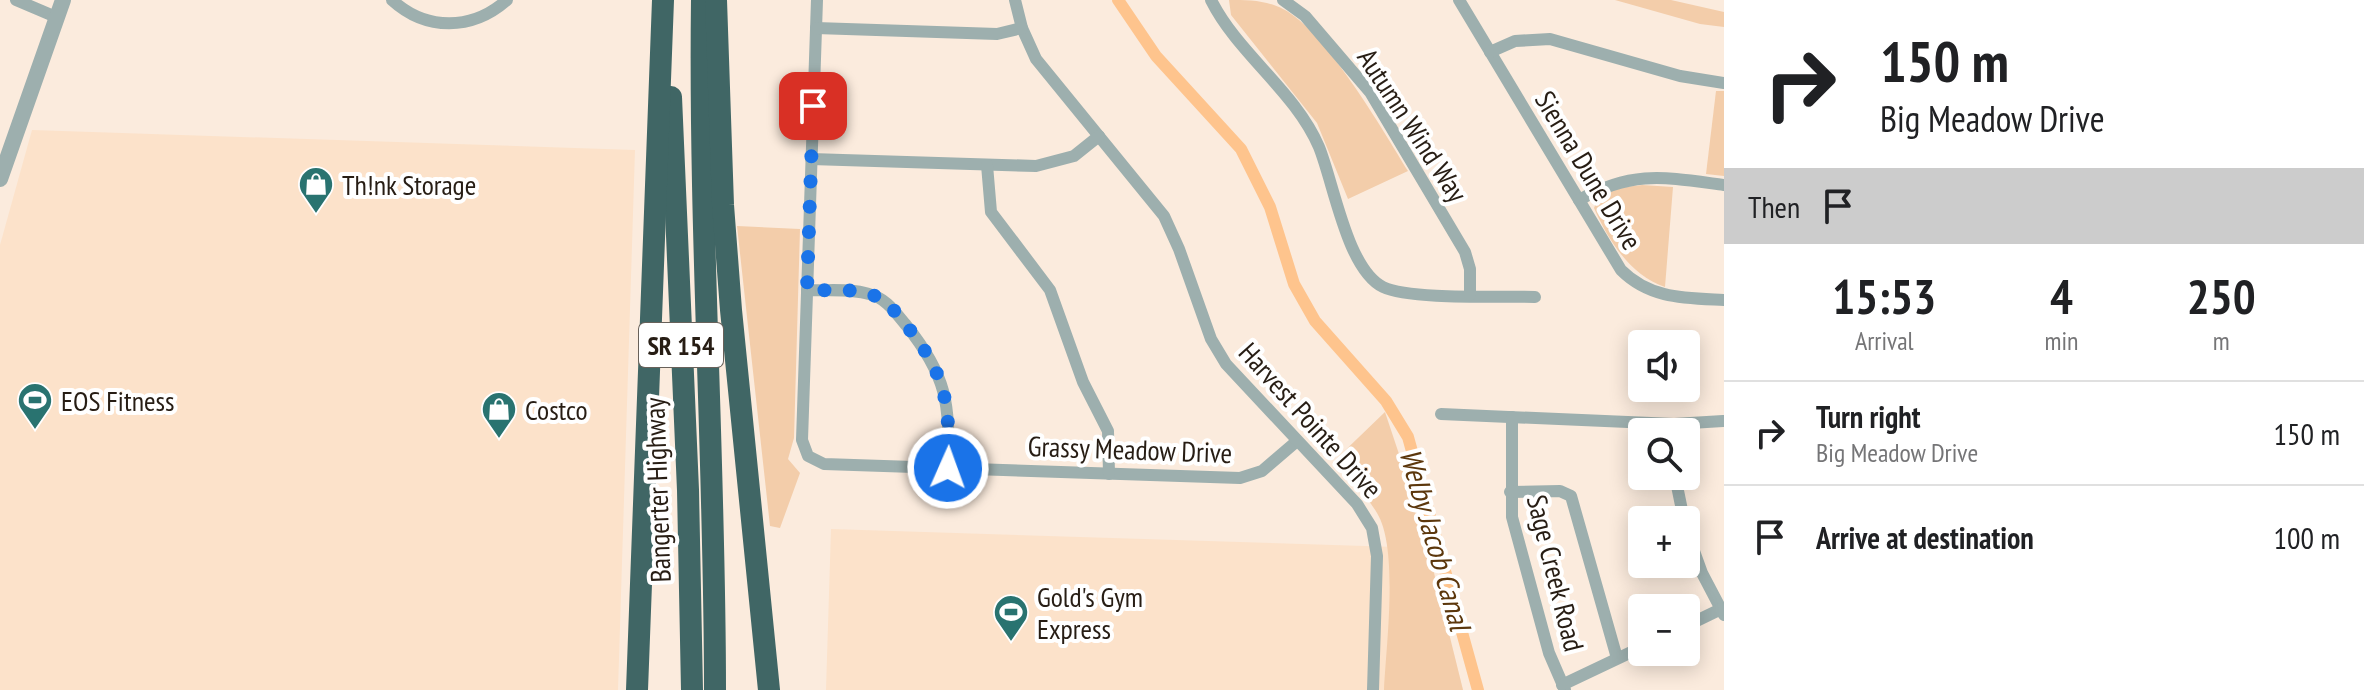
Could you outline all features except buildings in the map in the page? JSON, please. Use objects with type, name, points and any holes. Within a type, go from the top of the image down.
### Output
[{"type":"highway","points":[[637,690],[663,0]]},
{"type":"highway","name":"Bangerter Highway","points":[[670,0],[692,690]]},
{"type":"highway","name":"Bangerter Highway","points":[[702,0],[700,127],[715,690]]},
{"type":"highway","points":[[716,0],[723,205],[731,310],[769,690]]},
{"type":"street","points":[[16,0],[56,17]]},
{"type":"street","points":[[0,179],[63,0]]},
{"type":"street","points":[[392,0],[412,15],[445,24],[479,18],[507,0]]},
{"type":"street","points":[[817,0],[807,290],[861,292],[878,297],[892,308],[927,351],[947,397],[948,468]]},
{"type":"street","name":"Harvest Pointe Drive","points":[[1015,0],[1022,28],[1036,59],[1170,227],[1217,352],[1363,511],[1375,537],[1373,690]]},
{"type":"street","points":[[1211,0],[1225,24],[1314,136],[1364,271],[1378,284],[1396,291],[1535,297]]},
{"type":"street","name":"Autumn Wind Way","points":[[1283,0],[1305,16],[1375,100],[1465,252],[1470,269],[1470,295]]},
{"type":"street","name":"Sienna Dune Drive","points":[[1459,0],[1616,263],[1634,281],[1671,297],[1724,300]]},
{"type":"street","points":[[816,28],[997,34],[1022,28]]},
{"type":"street","points":[[1490,52],[1515,41],[1550,39],[1680,76],[1724,83]]},
{"type":"street","points":[[811,159],[987,165],[1056,163],[1082,151],[1099,136]]},
{"type":"street","points":[[987,165],[989,205],[994,218],[1050,290],[1083,382],[1108,431],[1109,474]]},
{"type":"street","points":[[1579,200],[1612,183],[1631,178],[1724,185]]},
{"type":"street","name":"Grassy Meadow Drive","points":[[807,290],[802,440],[808,456],[824,464],[1247,477],[1262,471],[1297,441]]},
{"type":"street","points":[[1441,414],[1628,425]]},
{"type":"street","name":"Sage Creek Road","points":[[1512,417],[1512,517],[1537,608],[1564,687]]},
{"type":"street","points":[[1700,424],[1723,421]]},
{"type":"street","points":[[1510,492],[1560,491],[1571,496],[1617,658]]},
{"type":"street","points":[[1700,568],[1722,612],[1700,621]]},
{"type":"street","points":[[1564,687],[1628,653]]},
{"type":"shaded area","points":[[1229,0],[1270,4],[1299,20],[1352,82],[1408,171],[1348,199],[1317,123],[1231,15]]},
{"type":"shaded area","points":[[1615,0],[1671,0],[1724,12],[1724,27],[1700,24]]},
{"type":"shaded area","points":[[1716,91],[1724,91],[1724,176],[1706,174]]},
{"type":"shaded area","points":[[32,130],[635,150],[618,690],[0,690],[0,245]]},
{"type":"shaded area","points":[[1642,185],[1673,187],[1665,287],[1631,266],[1606,232],[1594,208],[1608,193]]},
{"type":"shaded area","points":[[737,226],[800,229],[794,438],[788,459],[800,473],[780,528],[770,526]]},
{"type":"shaded area","points":[[1385,412],[1420,517],[1463,690],[1384,690],[1390,598],[1384,529],[1367,499],[1332,463]]},
{"type":"shaded area","points":[[831,529],[1428,548],[1463,690],[826,690]]},
{"type":"waterway","name":"Welby Jacob Canal","points":[[1118,0],[1156,56],[1241,149],[1270,207],[1294,284],[1315,321],[1386,401],[1408,437],[1478,690]]},
{"type":"place","name":"Th!nk Storage","points":[[316,215]]},
{"type":"place","name":"EOS Fitness","points":[[35,431]]},
{"type":"place","name":"Costco","points":[[499,440]]},
{"type":"place","name":"Gold's Gym Express","points":[[1011,643]]},
{"type":"route","points":[[813,106],[807,290],[861,292],[878,297],[892,308],[927,351],[940,373],[947,397],[950,422],[948,468]]}]
